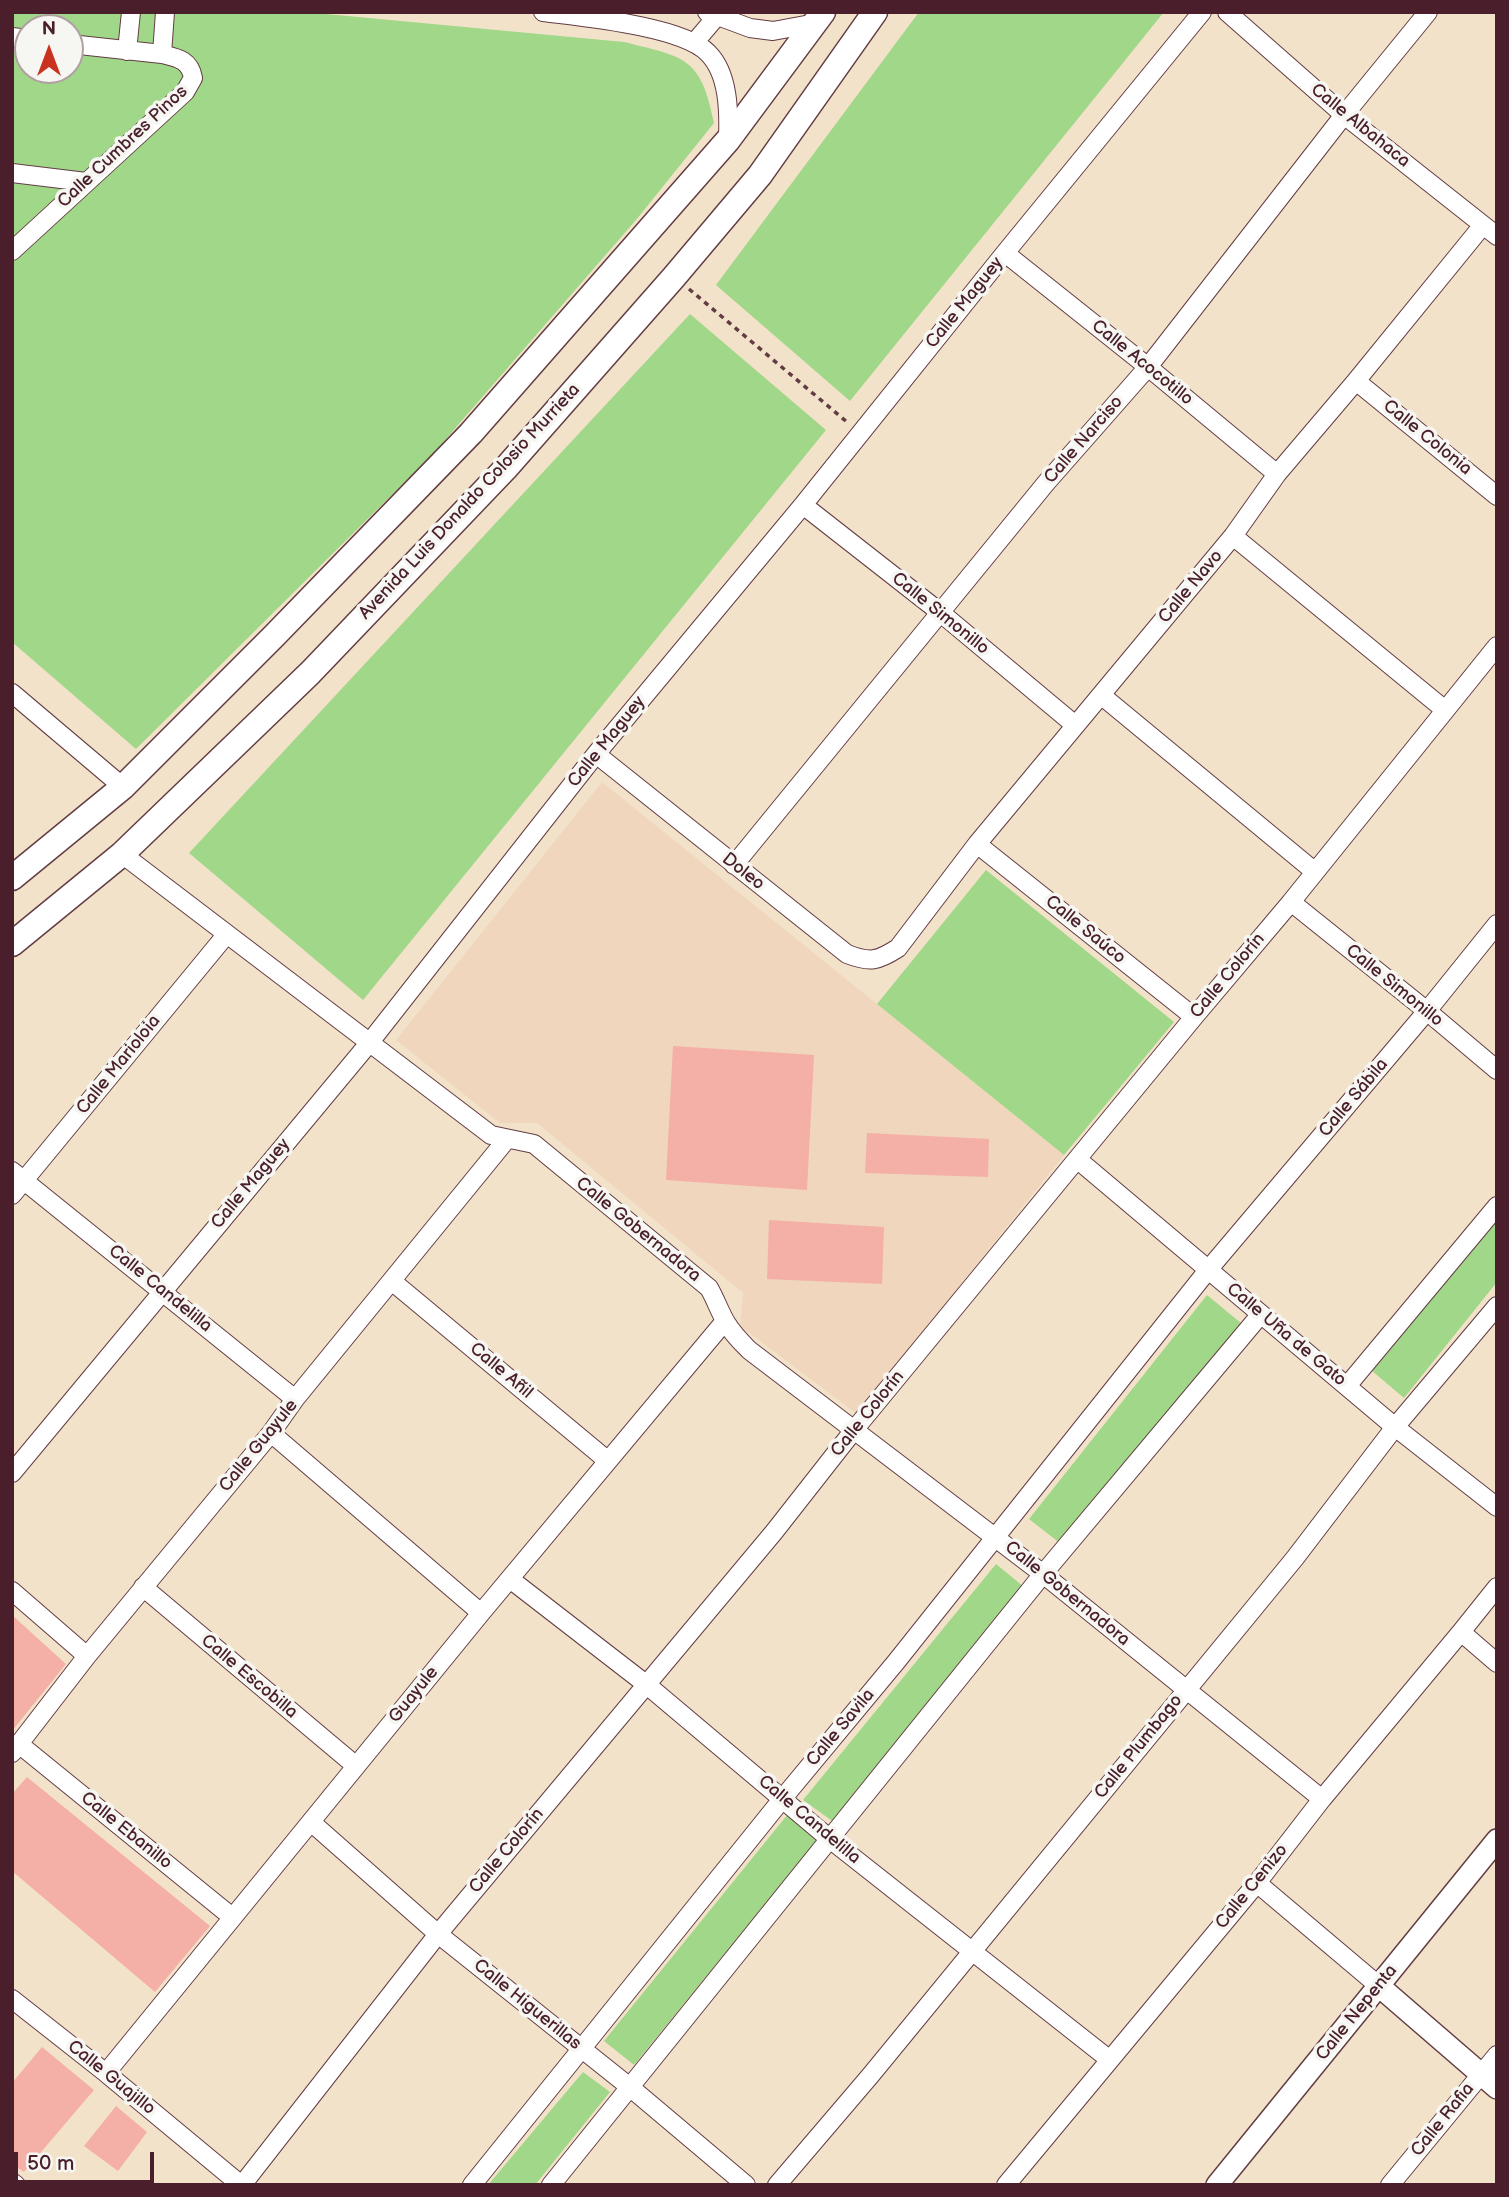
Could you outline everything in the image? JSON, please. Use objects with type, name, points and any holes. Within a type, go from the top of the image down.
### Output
[{"type":"main road","name":"Avenida Luis Donaldo Colosio Murrieta","points":[[12,944],[122,854],[319,663],[505,469],[760,175],[874,12]]},
{"type":"main road","points":[[12,878],[123,787],[266,645],[471,433],[728,140],[820,18]]},
{"type":"street","points":[[127,51],[131,12]]},
{"type":"street","points":[[162,54],[165,12]]},
{"type":"street","points":[[544,12],[623,23],[660,31],[694,43],[709,54],[719,72],[729,117],[728,140]]},
{"type":"street","name":"Calle Maguey","points":[[12,1473],[370,1042],[596,754],[803,505],[1004,253],[1202,12]]},
{"type":"street","name":"Calle Albahaca","points":[[1227,12],[1344,115],[1490,230]]},
{"type":"street","name":"Calle Narciso","points":[[734,865],[1046,483],[1147,367],[1428,12]]},
{"type":"street","points":[[694,43],[712,14],[750,28],[774,31],[820,18]]},
{"type":"street","name":"Calle Cumbres Pinos","points":[[12,251],[185,92],[194,78],[186,62],[162,54],[84,46]]},
{"type":"street","points":[[12,173],[86,182]]},
{"type":"street","name":"Calle Navo","points":[[898,948],[977,844],[1233,536],[1277,474],[1490,230]]},
{"type":"street","name":"Calle Acocotillo","points":[[1004,253],[1277,474]]},
{"type":"street","name":"Calle Colonia","points":[[1356,381],[1497,496]]},
{"type":"street","name":"Calle Simonillo","points":[[803,505],[941,613],[1075,725]]},
{"type":"street","points":[[1233,536],[1445,710]]},
{"type":"street","name":"Calle Colorín","points":[[234,2182],[648,1685],[854,1430],[1495,651]]},
{"type":"street","points":[[12,693],[123,787]]},
{"type":"street","points":[[1101,695],[1314,871]]},
{"type":"street","name":"Doleo","points":[[596,754],[847,954],[864,960],[883,958],[898,948]]},
{"type":"street","name":"Calle Saúco","points":[[977,844],[1194,1017]]},
{"type":"street","name":"Calle Gobernadora","points":[[122,854],[491,1135],[534,1144],[709,1288],[725,1321],[750,1350],[1043,1574],[1322,1799]]},
{"type":"street","name":"Calle Simonillo","points":[[1291,902],[1497,1070]]},
{"type":"street","name":"Calle Sábila","points":[[1208,1270],[1497,924]]},
{"type":"street","name":"Calle Marioloia","points":[[12,1195],[18,1176],[226,935]]},
{"type":"street","name":"Calle Guayule","points":[[16,1749],[87,1656],[271,1433],[295,1399],[507,1139]]},
{"type":"street","name":"Calle Uña de Gato","points":[[1077,1159],[1395,1427],[1497,1507]]},
{"type":"street","name":"Calle Candelilla","points":[[18,1176],[163,1290],[295,1399]]},
{"type":"street","points":[[1347,1386],[1497,1206]]},
{"type":"street","name":"Calle Savila","points":[[472,2185],[783,1798],[997,1538],[1208,1270]]},
{"type":"street","name":"Calle Añil","points":[[393,1282],[608,1461]]},
{"type":"street","name":"Calle Plumbago","points":[[777,2185],[870,2076],[1295,1558],[1395,1427],[1497,1306]]},
{"type":"street","points":[[551,2185],[1043,1574],[1261,1314]]},
{"type":"street","name":"Guayule","points":[[106,2073],[481,1614],[725,1321]]},
{"type":"street","points":[[271,1433],[481,1614]]},
{"type":"street","name":"Calle Candelilla","points":[[510,1579],[648,1685],[831,1840],[1110,2060]]},
{"type":"street","name":"Calle Escobilla","points":[[143,1587],[356,1766]]},
{"type":"street","name":"Calle Cenizo","points":[[1006,2185],[1257,1883],[1322,1799],[1497,1587]]},
{"type":"street","points":[[12,1591],[87,1656]]},
{"type":"street","points":[[1461,1632],[1497,1663]]},
{"type":"street","name":"Calle Ebanillo","points":[[16,1749],[232,1917]]},
{"type":"street","name":"Calle Higuerillas","points":[[311,1822],[438,1934],[631,2088],[746,2185]]},
{"type":"street","name":"Calle Nepenta","points":[[1217,2185],[1497,1840]]},
{"type":"street","points":[[1257,1883],[1489,2081]]},
{"type":"street","name":"Calle Guajillo","points":[[12,1999],[106,2073],[234,2182]]},
{"type":"street","name":"Calle Rafia","points":[[1390,2185],[1489,2081],[1497,2055]]},
{"type":"path","points":[[674,277],[860,434]]},
{"type":"shaded area","points":[[602,782],[1064,1155],[857,1414],[740,1326],[743,1293],[537,1123],[500,1123],[396,1040]]},
{"type":"green space","points":[[12,12],[305,12],[624,42],[662,52],[687,63],[703,85],[714,123],[636,220],[432,455],[136,749],[12,642]]},
{"type":"green space","points":[[919,12],[1164,12],[850,401],[716,285]]},
{"type":"green space","points":[[690,314],[826,430],[363,1000],[189,853]]},
{"type":"green space","points":[[986,870],[1174,1022],[1064,1155],[877,1004]]},
{"type":"green space","points":[[1497,1220],[1497,1282],[1404,1398],[1371,1370]]},
{"type":"green space","points":[[1207,1295],[1242,1324],[1061,1544],[1029,1519]]},
{"type":"green space","points":[[996,1564],[1024,1587],[835,1823],[803,1800]]},
{"type":"green space","points":[[788,1814],[818,1839],[634,2065],[604,2041]]},
{"type":"green space","points":[[583,2072],[610,2092],[535,2185],[488,2185]]},
{"type":"building","points":[[673,1046],[814,1055],[807,1190],[666,1180]]},
{"type":"building","points":[[867,1133],[989,1139],[988,1177],[865,1173]]},
{"type":"building","points":[[769,1220],[884,1227],[882,1284],[767,1279]]},
{"type":"building","points":[[12,1615],[66,1664],[12,1731]]},
{"type":"building","points":[[27,1777],[210,1926],[155,1992],[12,1871],[12,1794]]},
{"type":"building","points":[[42,2047],[94,2090],[24,2172],[12,2164],[12,2083]]},
{"type":"building","points":[[116,2106],[147,2132],[118,2171],[84,2146]]}]
